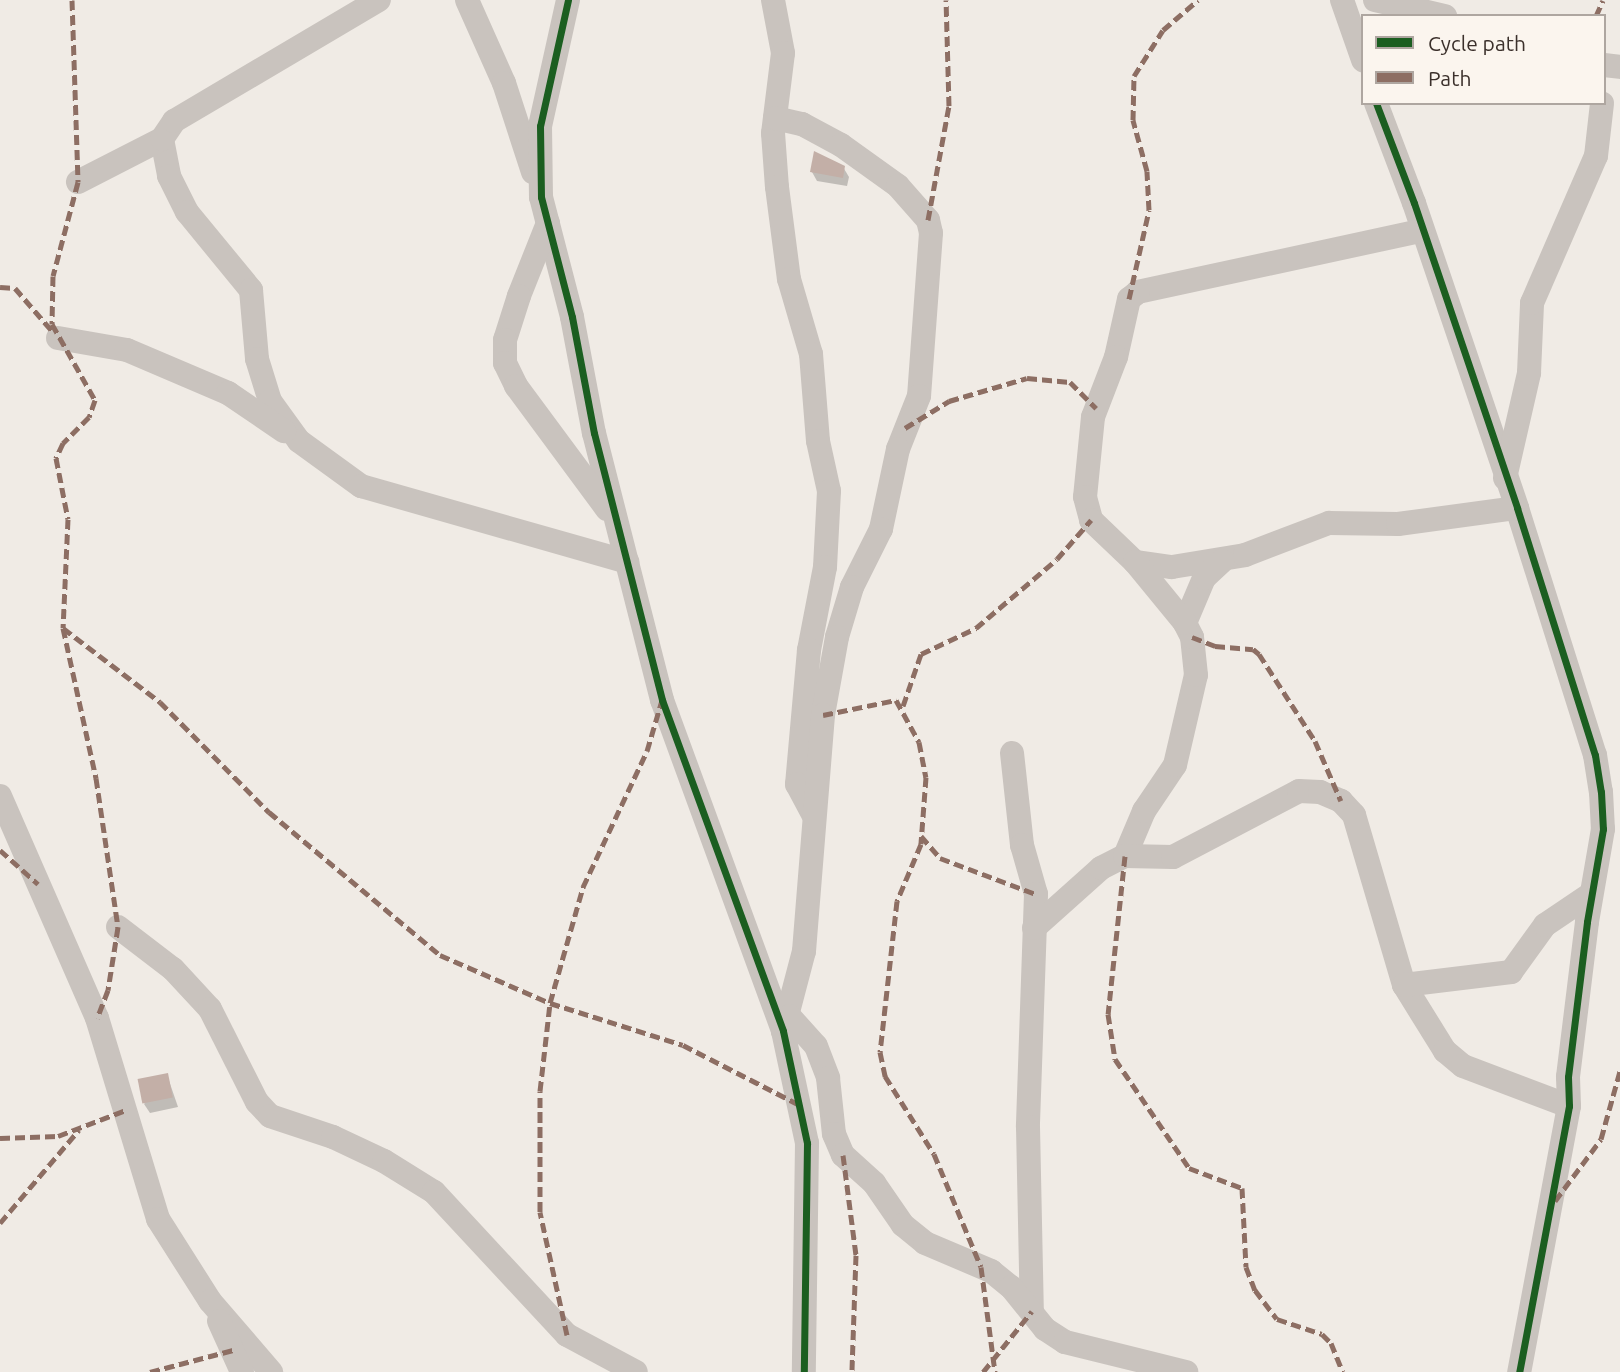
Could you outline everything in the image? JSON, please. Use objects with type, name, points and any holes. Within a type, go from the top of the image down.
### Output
[{"type":"street","points":[[78,182],[162,139],[174,121],[379,0]]},
{"type":"street","points":[[467,0],[503,83],[541,197],[617,524],[662,700],[786,1024],[807,1143],[804,1372]]},
{"type":"street","points":[[541,197],[540,126],[568,0]]},
{"type":"street","points":[[773,0],[783,53],[775,118],[777,187],[789,279],[811,354],[818,441],[829,491],[826,555],[809,650],[797,784],[813,814]]},
{"type":"street","points":[[1342,0],[1361,54]]},
{"type":"street","points":[[1375,0],[1436,14]]},
{"type":"street","points":[[1377,105],[1517,508],[1595,755],[1603,829],[1591,894],[1568,1077],[1569,1106],[1519,1372]]},
{"type":"street","points":[[1505,478],[1529,373],[1532,303],[1596,156],[1602,105]]},
{"type":"street","points":[[775,118],[802,124],[841,145],[898,186],[930,225],[919,396],[898,449],[881,529],[852,587],[837,637],[823,715],[804,951],[786,1024]]},
{"type":"street","points":[[162,139],[169,176],[187,212],[251,290],[260,369],[270,401],[299,441]]},
{"type":"street","points":[[548,223],[512,318],[505,363],[516,386],[617,524]]},
{"type":"street","points":[[1125,856],[1144,811],[1175,765],[1193,701],[1195,656],[1185,623],[1135,562],[1094,526],[1085,497],[1093,417],[1116,357],[1129,299],[1138,292],[1420,231]]},
{"type":"street","points":[[58,338],[127,349],[228,393],[361,486],[627,562]]},
{"type":"street","points":[[1135,562],[1172,567],[1222,561],[1329,523],[1398,524],[1517,508]]},
{"type":"street","points":[[1185,623],[1204,578],[1222,561]]},
{"type":"street","points":[[1012,753],[1022,845],[1033,870],[1034,928],[1028,1127],[1032,1311]]},
{"type":"street","points":[[1034,928],[1101,868],[1125,856],[1173,857],[1298,791],[1321,792],[1341,801],[1354,815],[1404,985],[1446,1051],[1464,1066],[1569,1106]]},
{"type":"street","points":[[0,796],[97,1018],[158,1219],[210,1301],[242,1372]]},
{"type":"street","points":[[1404,985],[1500,977],[1511,972],[1545,925],[1591,894]]},
{"type":"street","points":[[118,927],[173,969],[209,1009],[257,1102],[270,1116],[333,1136],[384,1161],[434,1192],[567,1335],[636,1372]]},
{"type":"street","points":[[786,1024],[816,1046],[828,1078],[834,1134],[843,1155],[874,1183],[903,1225],[925,1243],[991,1271],[1032,1311],[1045,1329],[1065,1342],[1186,1372]]},
{"type":"street","points":[[210,1301],[271,1372]]},
{"type":"building","points":[[814,151],[845,166],[843,178],[810,172]]},
{"type":"building","points":[[168,1073],[173,1098],[142,1103],[138,1079]]},
{"type":"marked path","points":[[72,0],[78,182],[53,276],[52,324],[95,400],[89,417],[63,443],[56,458],[68,519],[63,628],[96,778],[118,927],[108,990],[97,1018]]},
{"type":"marked path","points":[[928,220],[949,106],[946,0]]},
{"type":"marked path","points":[[1129,299],[1149,210],[1147,171],[1133,120],[1134,76],[1163,30],[1198,0]]},
{"type":"marked path","points":[[1597,14],[1603,0]]},
{"type":"marked path","points":[[0,287],[15,288],[53,332]]},
{"type":"marked path","points":[[905,428],[949,401],[1027,378],[1070,382],[1096,408]]},
{"type":"marked path","points":[[903,706],[921,654],[976,628],[1057,559],[1091,520]]},
{"type":"marked path","points":[[63,628],[160,702],[269,812],[440,955],[550,1003],[683,1045],[798,1104]]},
{"type":"marked path","points":[[1192,637],[1215,646],[1253,649],[1259,654],[1315,741],[1341,801]]},
{"type":"marked path","points":[[567,1335],[540,1212],[540,1091],[550,1003],[583,887],[647,751],[662,700]]},
{"type":"marked path","points":[[823,715],[896,700],[919,742],[926,777],[921,844],[897,901],[880,1052],[885,1076],[934,1154],[981,1267],[995,1372]]},
{"type":"marked path","points":[[921,836],[940,858],[1036,894]]},
{"type":"marked path","points":[[0,850],[38,884]]},
{"type":"marked path","points":[[1125,856],[1108,1014],[1115,1059],[1189,1168],[1242,1188],[1246,1267],[1255,1290],[1277,1319],[1322,1334],[1331,1343],[1343,1372]]},
{"type":"marked path","points":[[1555,1201],[1601,1139],[1620,1071]]},
{"type":"marked path","points":[[0,1138],[58,1136],[126,1110]]},
{"type":"marked path","points":[[0,1223],[79,1130]]},
{"type":"marked path","points":[[843,1155],[856,1255],[852,1372]]},
{"type":"marked path","points":[[983,1372],[1032,1311]]},
{"type":"marked path","points":[[150,1372],[233,1350]]},
{"type":"cycle path","points":[[568,0],[540,126],[541,197],[572,317],[594,433],[662,700],[783,1031],[807,1143],[804,1372]]},
{"type":"cycle path","points":[[1377,105],[1414,203],[1517,508],[1595,755],[1601,792],[1603,829],[1587,922],[1568,1077],[1569,1106],[1519,1372]]}]
